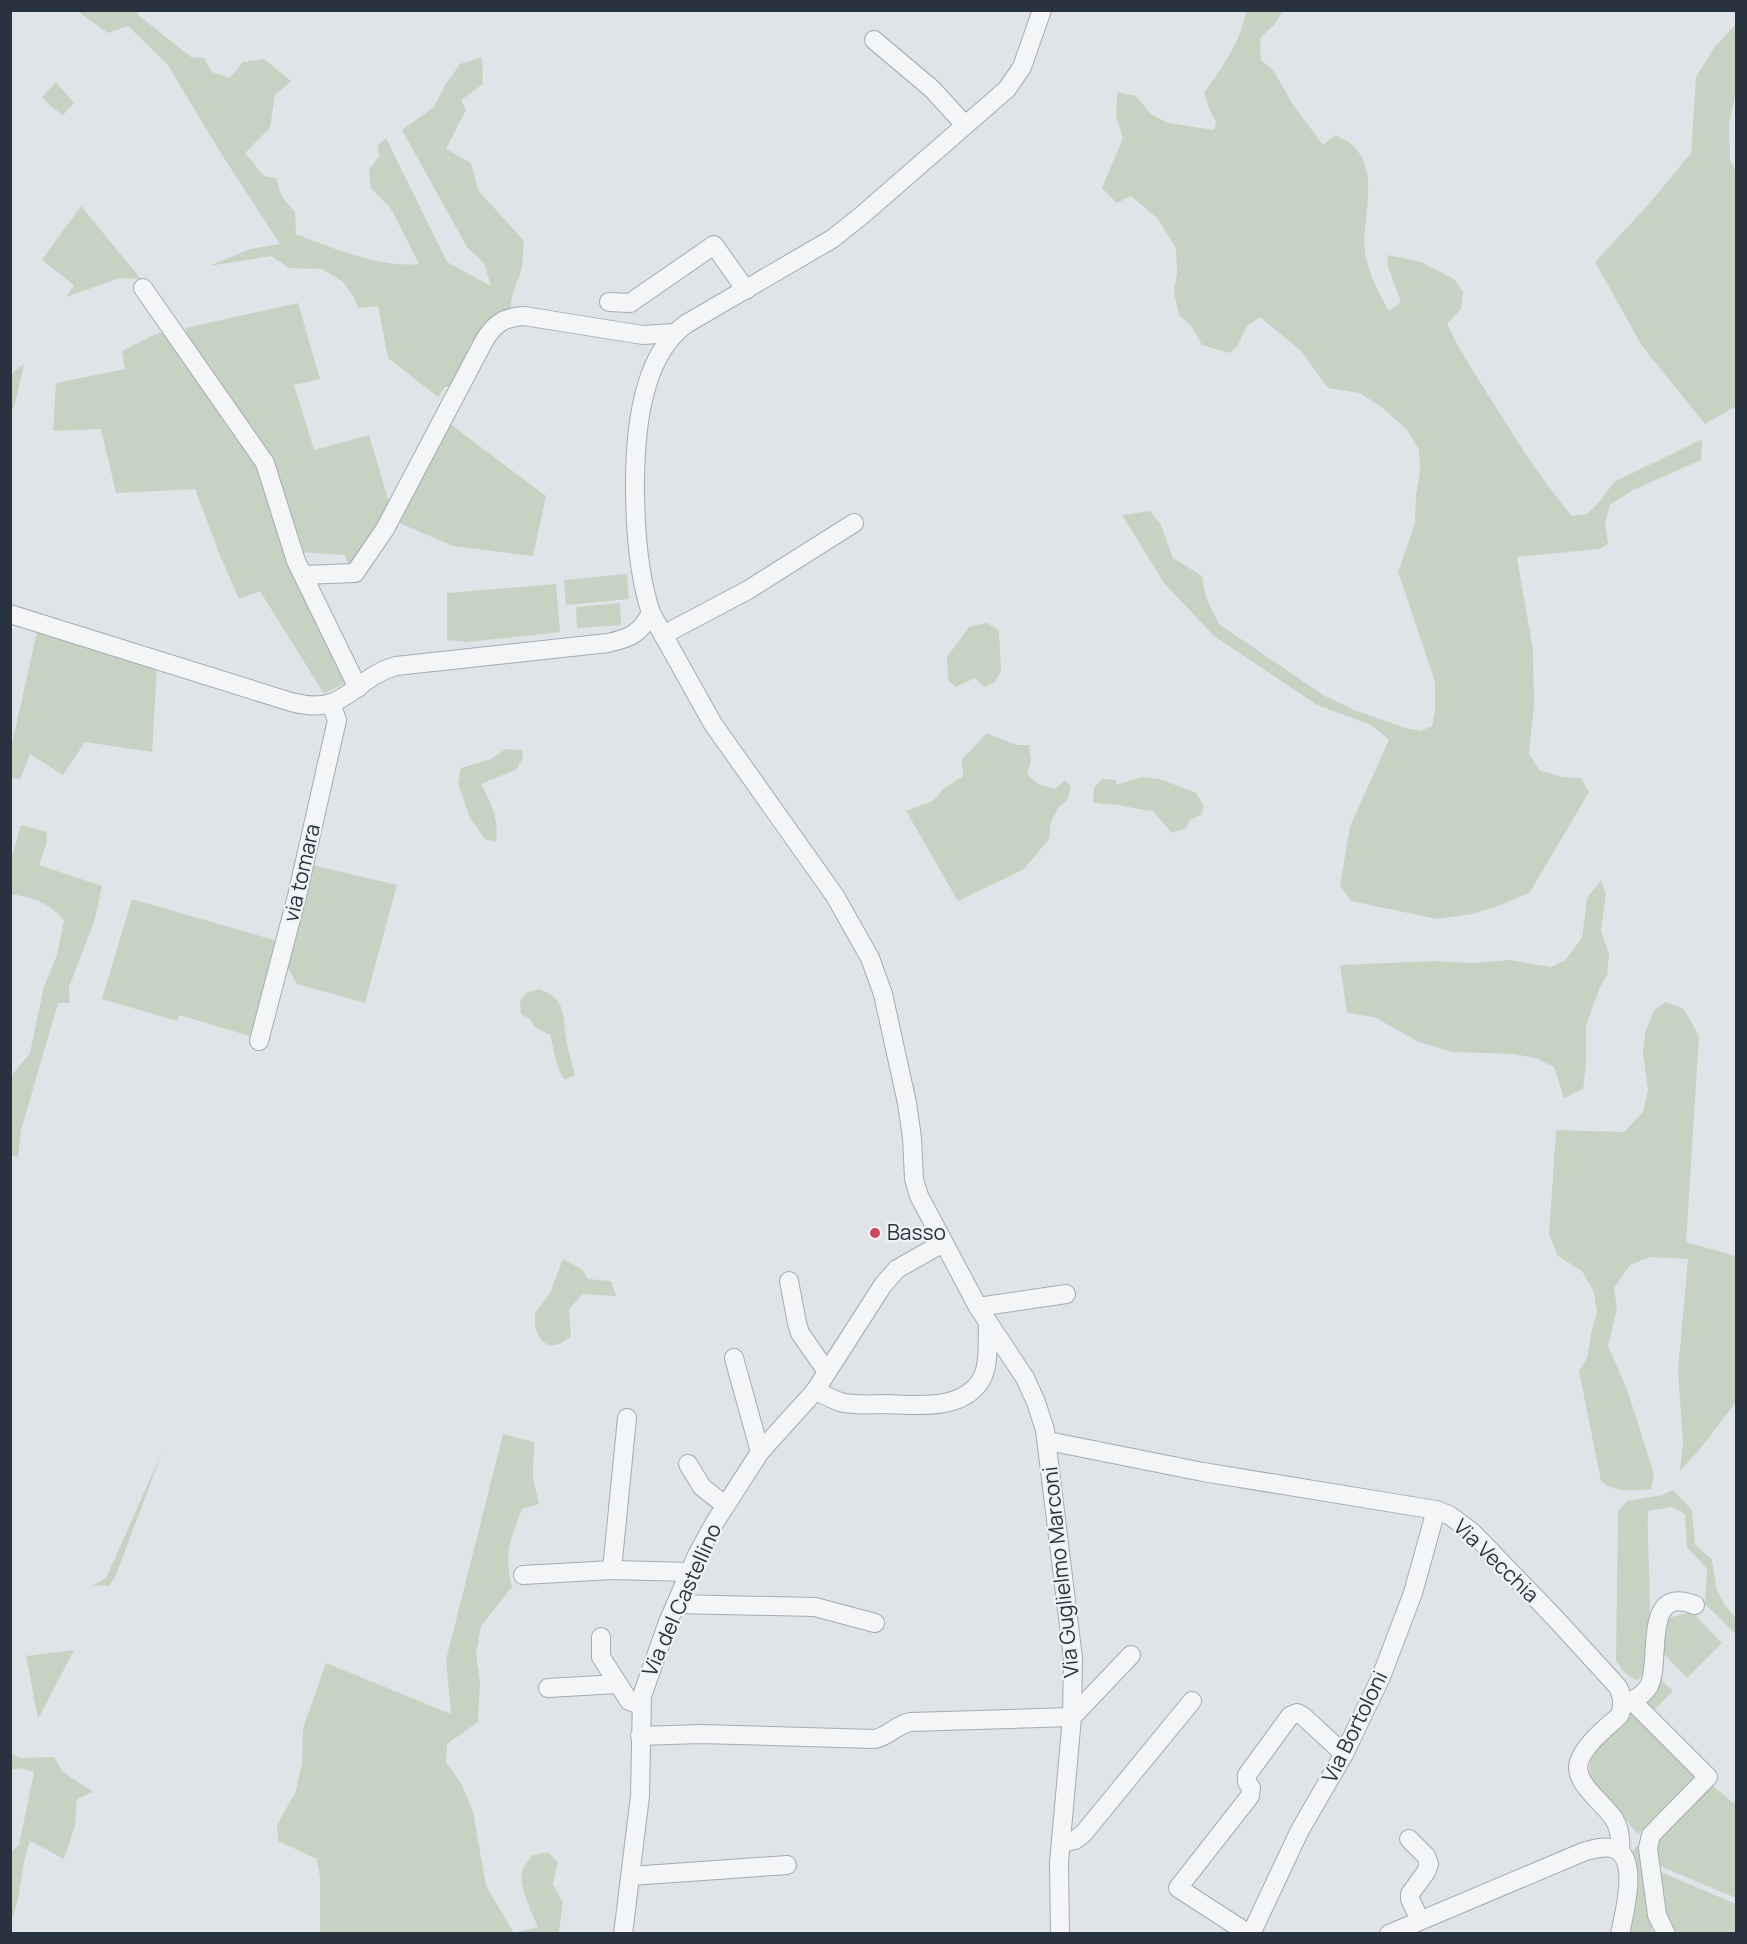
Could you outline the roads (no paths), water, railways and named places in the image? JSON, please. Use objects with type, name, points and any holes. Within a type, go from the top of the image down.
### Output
[{"type":"street","points":[[303,575],[355,573],[387,525],[484,341],[496,325],[512,316],[628,333],[656,335],[673,333],[837,235],[1007,89],[1022,66],[1042,10]]},
{"type":"street","points":[[874,40],[932,89],[965,125]]},
{"type":"street","points":[[609,302],[630,303],[714,245],[746,290]]},
{"type":"street","points":[[143,288],[266,463],[292,550],[358,688]]},
{"type":"street","name":"Via Guglielmo Marconi","points":[[673,333],[651,373],[642,402],[639,424],[635,500],[636,528],[643,585],[651,613],[713,724],[835,896],[870,958],[883,994],[907,1102],[914,1179],[919,1196],[988,1325],[1032,1391],[1048,1441],[1072,1632],[1074,1669],[1058,1887],[1060,1934]]},
{"type":"street","points":[[663,635],[748,590],[854,523]]},
{"type":"street","points":[[10,614],[311,707],[332,704],[382,672],[396,666],[608,643],[636,634],[651,613]]},
{"type":"street","name":"via tomara","points":[[259,1041],[297,898],[337,720],[332,704]]},
{"type":"street","name":"Via del Castellino","points":[[624,1934],[640,1796],[641,1706],[645,1687],[689,1572],[725,1505],[760,1452],[815,1391],[890,1276],[941,1240]]},
{"type":"street","points":[[789,1281],[796,1323],[800,1333],[827,1372]]},
{"type":"street","points":[[978,1307],[1066,1294]]},
{"type":"street","points":[[815,1391],[842,1402],[855,1404],[927,1405],[957,1399],[974,1389],[981,1380],[986,1361],[988,1325]]},
{"type":"street","points":[[734,1358],[760,1452]]},
{"type":"street","points":[[612,1570],[627,1418]]},
{"type":"street","name":"Via Vecchia","points":[[1048,1441],[1203,1472],[1436,1510],[1449,1515],[1472,1532],[1611,1677],[1627,1703],[1708,1777],[1648,1840],[1634,1841],[1620,1851]]},
{"type":"street","points":[[688,1464],[702,1487],[725,1505]]},
{"type":"street","name":"Via Bortoloni","points":[[1250,1934],[1300,1830],[1344,1754],[1381,1677],[1413,1593],[1436,1510]]},
{"type":"street","points":[[523,1575],[612,1570],[689,1572]]},
{"type":"street","points":[[1620,1934],[1629,1880],[1625,1858],[1620,1851],[1618,1827],[1583,1782],[1578,1767],[1579,1761],[1587,1748],[1618,1716],[1627,1703],[1648,1686],[1659,1614],[1665,1606],[1676,1602],[1695,1605]]},
{"type":"street","points":[[676,1604],[815,1607],[875,1623]]},
{"type":"street","points":[[601,1637],[601,1657],[629,1701],[641,1706]]},
{"type":"street","points":[[640,1736],[701,1734],[875,1739],[881,1738],[900,1725],[911,1722],[1072,1717],[1131,1655]]},
{"type":"street","points":[[548,1688],[618,1684]]},
{"type":"street","points":[[1061,1843],[1075,1840],[1083,1834],[1192,1701]]},
{"type":"street","points":[[1250,1934],[1178,1888],[1250,1796],[1252,1792],[1246,1782],[1247,1775],[1290,1716],[1297,1713],[1302,1716],[1344,1754]]},
{"type":"street","points":[[1409,1839],[1426,1856],[1429,1864],[1410,1894],[1420,1920]]},
{"type":"street","points":[[1648,1840],[1657,1915],[1666,1934]]},
{"type":"street","points":[[1389,1934],[1583,1852],[1598,1848],[1620,1851]]},
{"type":"street","points":[[631,1876],[787,1865]]},
{"type":"place","name":"Basso","points":[[875,1233]]}]
